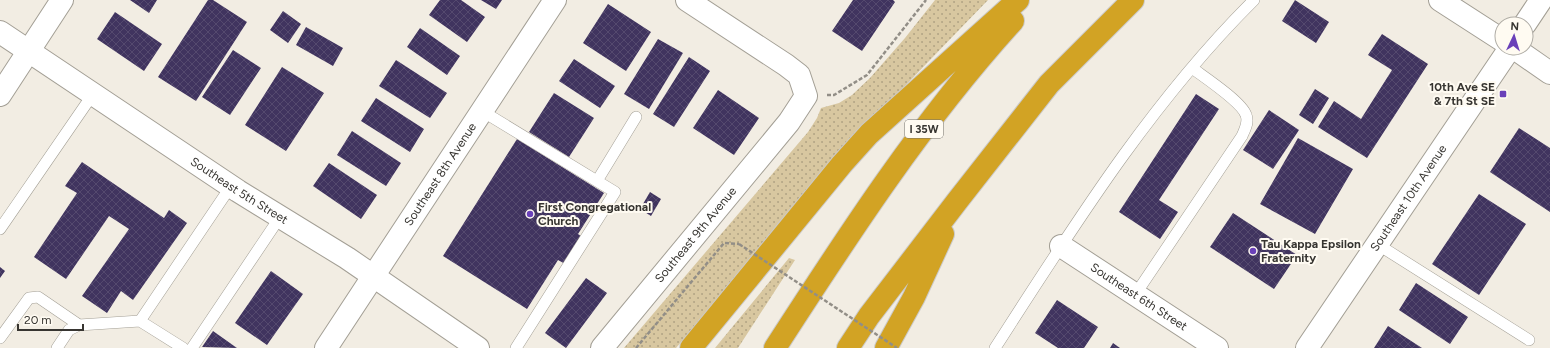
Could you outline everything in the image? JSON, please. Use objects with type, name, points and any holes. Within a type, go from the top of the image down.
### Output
[{"type":"highway","points":[[691,348],[842,164],[869,134],[1018,0]]},
{"type":"highway","name":"I 35W","points":[[775,348],[832,260],[917,138],[984,53],[1032,0]]},
{"type":"highway","points":[[848,348],[869,316],[1050,84],[1133,0]]},
{"type":"highway","points":[[886,348],[914,297],[958,200]]},
{"type":"street","points":[[0,95],[62,0]]},
{"type":"street","name":"Southeast 8th Avenue","points":[[326,348],[555,0]]},
{"type":"street","name":"Southeast 9th Avenue","points":[[602,348],[789,122],[806,96],[799,75],[688,0]]},
{"type":"street","points":[[1440,0],[1494,35]]},
{"type":"street","points":[[1530,16],[1540,0]]},
{"type":"street","name":"Southeast 5th Street","points":[[0,32],[231,186],[347,258],[372,277],[478,348]]},
{"type":"street","name":"Southeast 10th Avenue","points":[[1307,348],[1505,56]]},
{"type":"street","points":[[1526,56],[1550,73]]},
{"type":"street","name":"Southeast 6th Street","points":[[1061,246],[1217,348]]},
{"type":"lane","points":[[995,348],[1061,246],[1150,118],[1222,32],[1254,0]]},
{"type":"lane","points":[[1135,295],[1242,136],[1247,123],[1246,114],[1241,108],[1192,68]]},
{"type":"lane","points":[[0,229],[93,94]]},
{"type":"lane","points":[[482,111],[614,192],[516,348]]},
{"type":"lane","points":[[597,181],[636,117]]},
{"type":"lane","points":[[140,321],[231,186]]},
{"type":"lane","points":[[192,348],[280,217]]},
{"type":"lane","points":[[1377,244],[1529,340]]},
{"type":"lane","points":[[0,338],[28,298],[38,297],[79,324]]},
{"type":"lane","points":[[57,348],[69,330],[79,324],[140,321],[183,348]]},
{"type":"path","points":[[821,95],[834,95],[867,75],[926,0]]},
{"type":"path","points":[[636,348],[724,243],[739,244],[897,348]]},
{"type":"shaded area","points":[[935,0],[988,0],[873,119],[676,348],[624,348],[808,132],[817,118],[821,108],[839,103],[852,95],[870,78],[905,38]]},
{"type":"shaded area","points":[[789,258],[795,260],[738,348],[715,348]]},
{"type":"building","points":[[130,0],[157,0],[149,13]]},
{"type":"building","points":[[208,0],[213,0],[247,22],[196,101],[158,77]]},
{"type":"building","points":[[440,0],[461,0],[485,17],[467,42],[429,15]]},
{"type":"building","points":[[481,0],[502,0],[496,9]]},
{"type":"building","points":[[853,0],[893,0],[895,2],[862,51],[832,31]]},
{"type":"building","points":[[1295,0],[1329,22],[1316,43],[1282,21]]},
{"type":"building","points":[[608,4],[651,32],[626,71],[583,43]]},
{"type":"building","points":[[283,11],[301,24],[288,43],[270,30]]},
{"type":"building","points":[[115,12],[162,44],[144,71],[97,39]]},
{"type":"building","points":[[306,27],[343,48],[333,66],[296,45]]},
{"type":"building","points":[[420,28],[460,56],[447,75],[407,47]]},
{"type":"building","points":[[1382,34],[1428,64],[1367,158],[1318,127],[1334,101],[1361,119],[1392,70],[1368,55]]},
{"type":"building","points":[[658,39],[683,53],[649,109],[624,94]]},
{"type":"building","points":[[233,50],[261,68],[230,115],[202,97]]},
{"type":"building","points":[[689,57],[710,71],[674,127],[653,114]]},
{"type":"building","points":[[574,59],[615,86],[600,108],[559,81]]},
{"type":"building","points":[[396,60],[447,93],[430,118],[379,86]]},
{"type":"building","points":[[282,67],[324,93],[286,151],[245,125]]},
{"type":"building","points":[[1315,89],[1329,98],[1313,124],[1299,115]]},
{"type":"building","points":[[718,90],[759,118],[734,155],[693,128]]},
{"type":"building","points":[[554,93],[594,118],[569,157],[529,132]]},
{"type":"building","points":[[1196,94],[1219,109],[1159,200],[1178,212],[1160,239],[1119,212]]},
{"type":"building","points":[[376,98],[424,129],[410,152],[361,121]]},
{"type":"building","points":[[1269,110],[1299,130],[1273,169],[1243,150]]},
{"type":"building","points":[[1519,128],[1550,148],[1550,212],[1490,172]]},
{"type":"building","points":[[352,131],[401,163],[386,186],[337,155]]},
{"type":"building","points":[[1298,138],[1353,169],[1315,234],[1260,204]]},
{"type":"building","name":"First Congregational Church","points":[[517,139],[604,193],[578,234],[584,238],[567,265],[558,260],[527,309],[443,256]]},
{"type":"building","points":[[82,162],[164,218],[169,210],[187,223],[133,300],[121,291],[107,313],[82,296],[129,229],[109,216],[66,279],[34,257],[77,193],[65,186]]},
{"type":"building","points":[[329,163],[377,195],[361,219],[313,186]]},
{"type":"building","points":[[650,192],[661,199],[651,216],[640,209]]},
{"type":"building","points":[[1479,194],[1526,224],[1479,295],[1432,264]]},
{"type":"building","name":"Tau Kappa Epsilon Fraternity","points":[[1233,213],[1297,255],[1274,289],[1210,247]]},
{"type":"building","points":[[0,267],[5,271],[0,278]]},
{"type":"building","points":[[271,271],[303,294],[267,345],[235,323]]},
{"type":"building","points":[[586,278],[607,293],[566,348],[545,333]]},
{"type":"building","points":[[1416,283],[1468,317],[1450,344],[1399,310]]},
{"type":"building","points":[[1057,300],[1098,327],[1084,348],[1058,348],[1035,333]]},
{"type":"building","points":[[1388,326],[1422,348],[1374,348]]},
{"type":"building","points":[[213,331],[237,348],[202,347]]},
{"type":"building","points":[[1113,343],[1120,348],[1110,348]]},
{"type":"place","name":"10th Ave SE & 7th St SE","points":[[1503,94]]},
{"type":"place","name":"First Congregational Church","points":[[530,214]]},
{"type":"place","name":"Tau Kappa Epsilon Fraternity","points":[[1253,251]]}]
